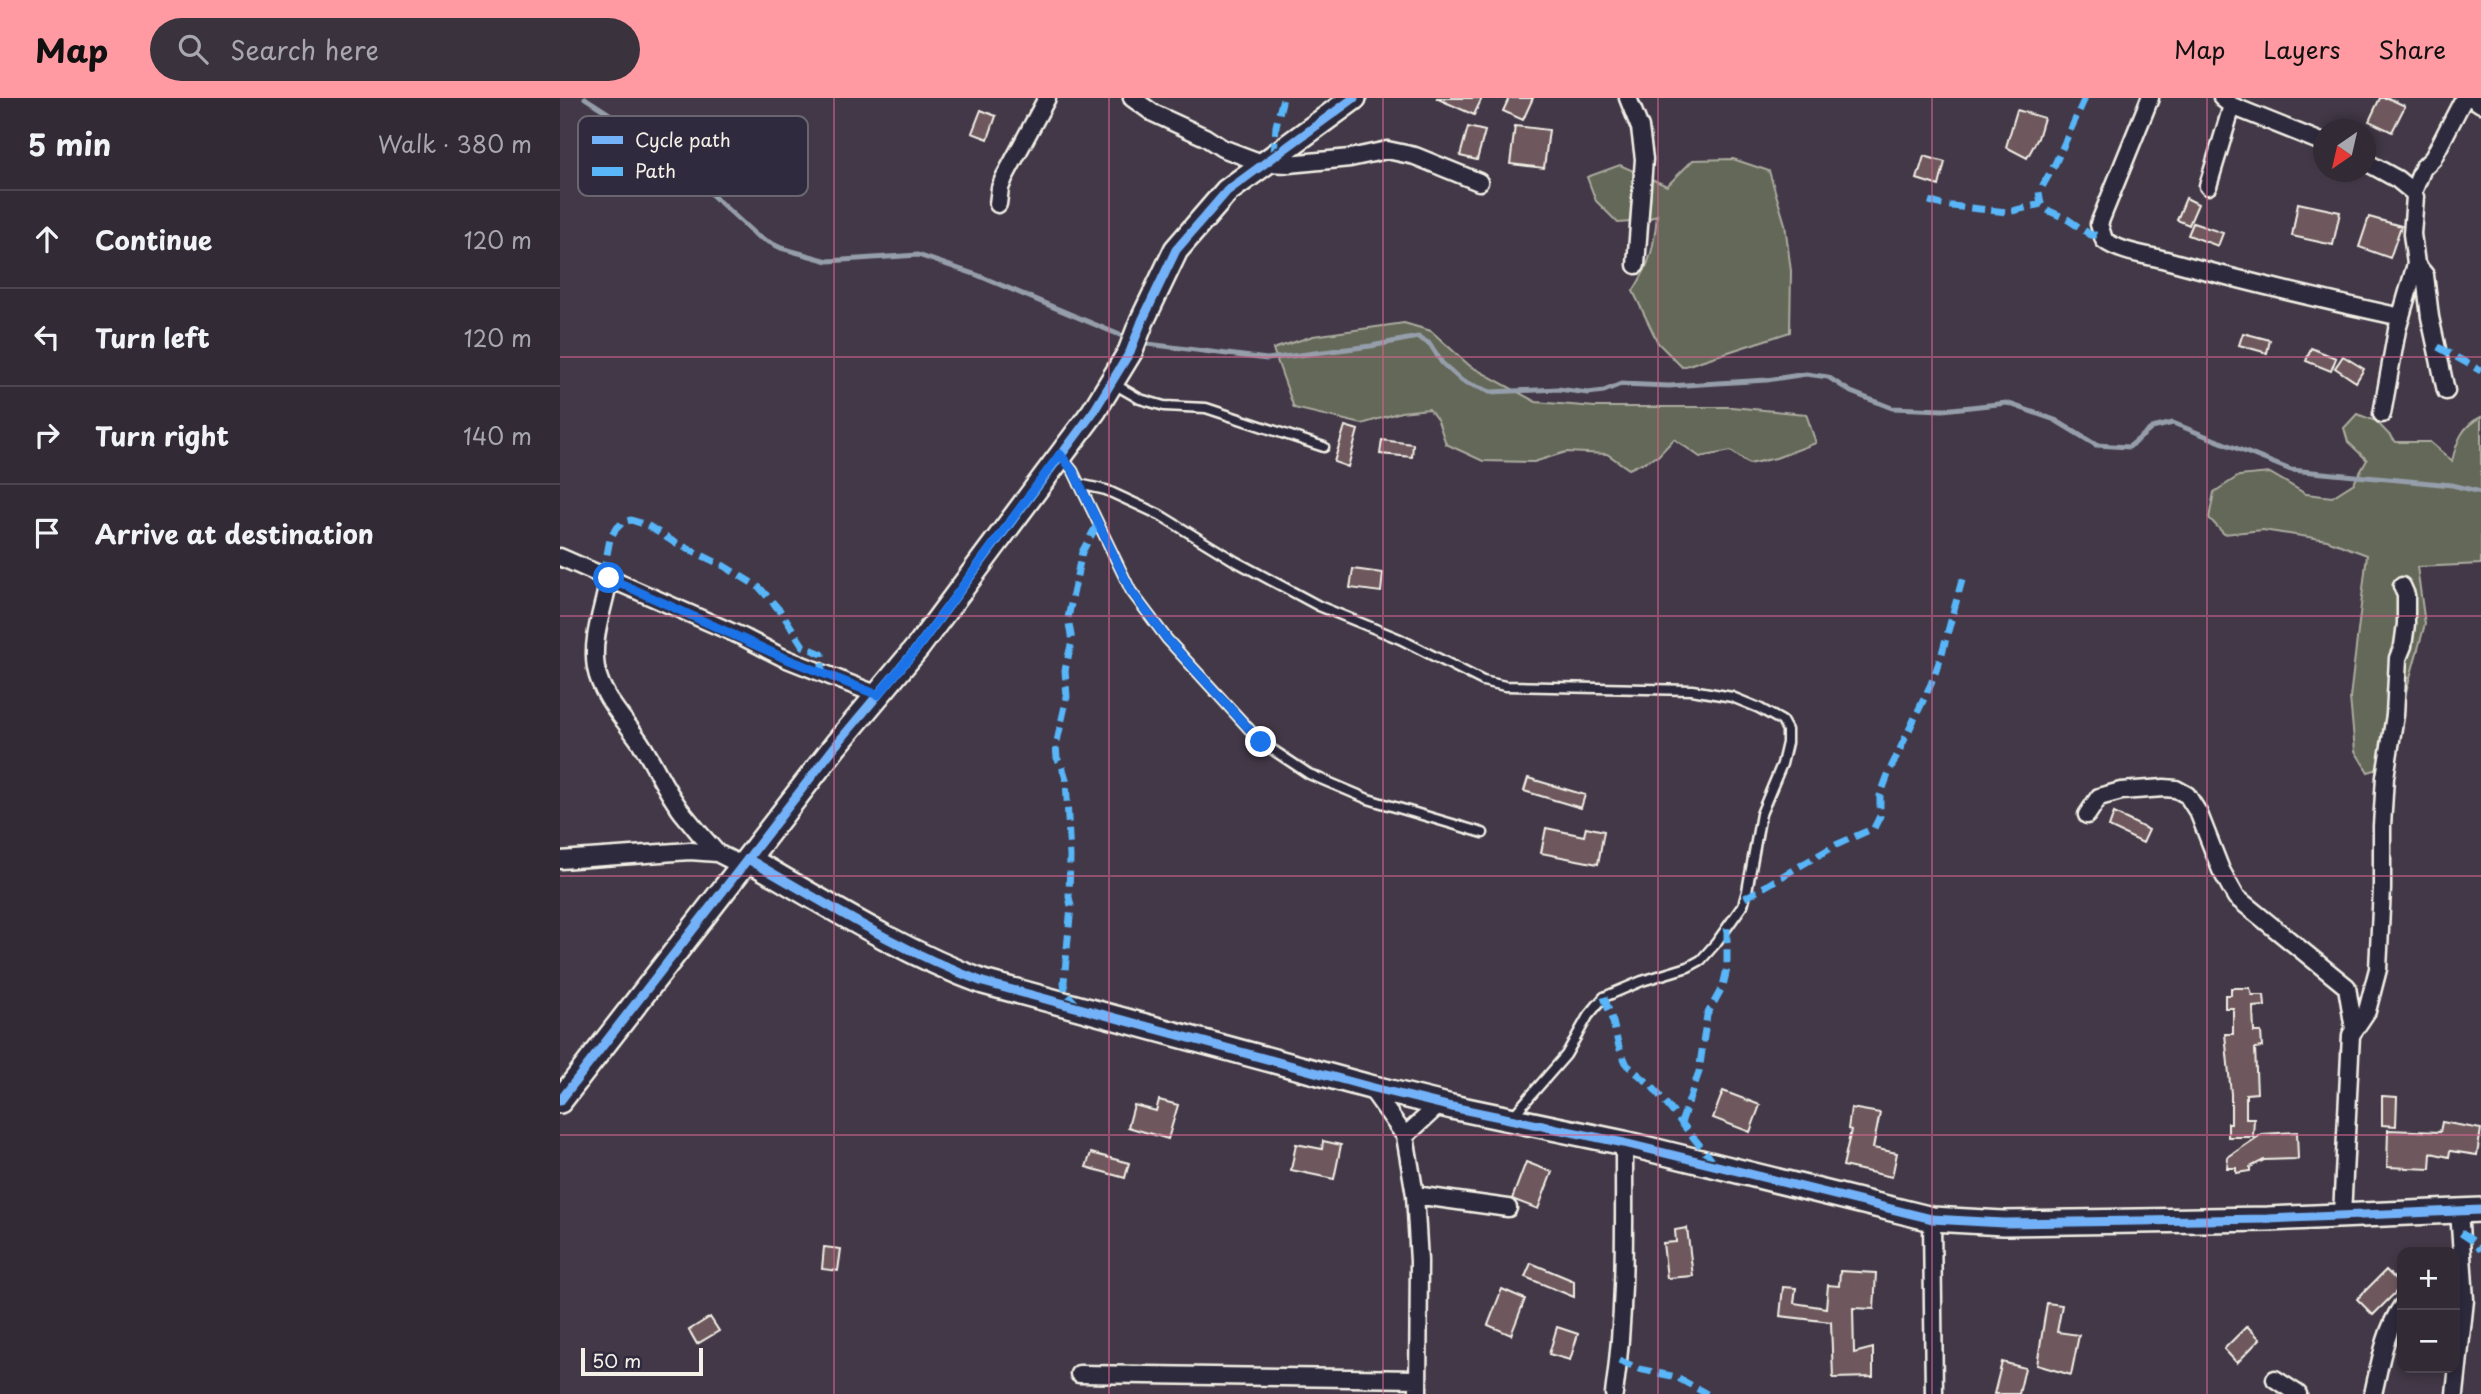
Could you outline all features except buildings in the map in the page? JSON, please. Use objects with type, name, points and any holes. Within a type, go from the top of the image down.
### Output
[{"type":"street","points":[[998,204],[1004,178],[1047,98]]},
{"type":"street","points":[[1132,98],[1171,123],[1205,137],[1222,148],[1262,163],[1289,164],[1350,158],[1387,150],[1415,156],[1479,182]]},
{"type":"street","points":[[560,1101],[836,745],[918,647],[1094,411],[1130,352],[1176,250],[1227,191],[1354,98]]},
{"type":"street","points":[[1628,98],[1640,128],[1644,159],[1636,265]]},
{"type":"street","points":[[2150,98],[2099,224],[2104,240],[2118,247],[2171,261],[2401,317]]},
{"type":"street","points":[[2413,192],[2423,168],[2433,158],[2464,98]]},
{"type":"street","points":[[2472,98],[2481,104]]},
{"type":"street","points":[[2208,186],[2227,102],[2313,139]]},
{"type":"street","points":[[2376,168],[2397,179],[2413,192],[2415,197],[2412,233],[2416,264],[2401,317],[2382,414]]},
{"type":"street","points":[[2416,264],[2425,275],[2430,317],[2446,391]]},
{"type":"street","points":[[560,558],[782,657],[878,695]]},
{"type":"street","points":[[609,578],[603,614],[596,632],[594,648],[597,671],[615,708],[644,748],[681,811],[717,853]]},
{"type":"street","points":[[2342,1215],[2351,1035],[2367,1011],[2378,968],[2385,777],[2395,715],[2398,659],[2406,624],[2406,595],[2402,586]]},
{"type":"street","points":[[2087,815],[2099,797],[2121,791],[2176,789],[2187,795],[2199,814],[2221,870],[2236,897],[2347,987],[2354,1029]]},
{"type":"street","points":[[560,860],[690,851],[717,853],[745,862],[904,948],[959,973],[1370,1087],[1624,1143],[1932,1219],[2003,1223],[2470,1210],[2460,1299]]},
{"type":"street","points":[[1079,1374],[1418,1387],[1419,1261],[1415,1195],[1405,1136],[1370,1087]]},
{"type":"street","points":[[1405,1136],[1440,1104]]},
{"type":"street","points":[[1615,1394],[1623,1298],[1624,1143]]},
{"type":"street","points":[[1415,1195],[1508,1208]]},
{"type":"street","points":[[1932,1219],[1934,1394]]},
{"type":"street","points":[[2373,1394],[2392,1324],[2400,1310]]},
{"type":"street","points":[[2455,1394],[2459,1310]]},
{"type":"street","points":[[2276,1379],[2298,1394]]},
{"type":"lane","points":[[1111,383],[1140,399],[1164,406],[1206,408],[1324,447]]},
{"type":"lane","points":[[1060,454],[1079,484],[1131,591],[1167,639],[1261,742],[1309,774],[1368,799],[1483,832]]},
{"type":"lane","points":[[1079,484],[1106,490],[1160,515],[1235,561],[1319,606],[1399,639],[1483,681],[1505,686],[1702,691],[1732,697],[1773,714],[1782,721],[1787,730],[1787,743],[1782,764],[1761,814],[1743,905],[1701,960],[1604,997],[1588,1016],[1566,1055],[1510,1119]]},
{"type":"green space","points":[[1733,159],[1769,171],[1785,224],[1791,271],[1790,332],[1682,367],[1658,343],[1633,291],[1651,254],[1657,215],[1644,221],[1618,223],[1596,201],[1587,177],[1620,165],[1667,186],[1693,160]]},
{"type":"green space","points":[[1404,323],[1431,331],[1470,366],[1536,402],[1595,407],[1731,407],[1806,414],[1816,443],[1776,458],[1749,464],[1731,451],[1700,457],[1674,439],[1658,456],[1629,469],[1607,454],[1566,452],[1534,462],[1483,461],[1446,444],[1438,421],[1429,409],[1401,412],[1362,424],[1294,408],[1273,349],[1313,336]]},
{"type":"green space","points":[[2357,414],[2376,421],[2396,442],[2430,442],[2452,461],[2461,435],[2481,417],[2481,564],[2417,567],[2425,624],[2385,767],[2368,772],[2355,751],[2350,698],[2367,555],[2327,540],[2263,530],[2224,534],[2209,518],[2214,492],[2239,476],[2270,473],[2306,494],[2332,497],[2354,483],[2367,460],[2348,442],[2344,428]]},
{"type":"waterway","points":[[585,98],[613,116]]},
{"type":"waterway","points":[[713,196],[757,236],[781,248],[828,261],[918,255],[977,275],[1127,338]]},
{"type":"waterway","points":[[1140,343],[1267,359],[1371,346],[1418,337],[1430,344],[1442,363],[1462,381],[1491,392],[1558,389],[1588,393],[1604,391],[1621,384],[1669,386],[1767,380],[1806,374],[1828,377],[1851,392],[1892,408],[1943,410],[2007,403],[2055,420],[2096,445],[2129,447],[2152,428],[2173,423],[2291,470],[2452,485],[2481,492]]},
{"type":"marked path","points":[[1274,155],[1276,126],[1283,98]]},
{"type":"marked path","points":[[2085,98],[2039,192],[2041,204],[2047,210],[2091,235],[2101,235]]},
{"type":"marked path","points":[[1929,201],[1942,205],[2008,212],[2041,204]]},
{"type":"marked path","points":[[2438,347],[2481,371]]},
{"type":"marked path","points":[[603,575],[610,539],[615,530],[623,522],[631,520],[647,525],[760,588],[782,613],[803,646],[822,654],[822,673]]},
{"type":"marked path","points":[[1078,1006],[1065,992],[1064,982],[1071,906],[1070,857],[1066,779],[1057,758],[1056,746],[1067,697],[1065,670],[1072,641],[1068,618],[1082,552],[1098,523]]},
{"type":"marked path","points":[[1745,898],[1836,845],[1874,828],[1880,816],[1880,796],[1889,772],[1941,657],[1964,573]]},
{"type":"marked path","points":[[1681,1123],[1699,1072],[1707,1015],[1723,986],[1727,969],[1727,927]]},
{"type":"marked path","points":[[1604,997],[1627,1065],[1651,1085],[1714,1163]]},
{"type":"marked path","points":[[2461,1233],[2481,1250]]},
{"type":"marked path","points":[[1619,1360],[1639,1369],[1676,1377],[1707,1394]]},
{"type":"cycle path","points":[[560,1101],[836,745],[918,647],[1094,411],[1130,352],[1176,250],[1227,191],[1354,98]]},
{"type":"cycle path","points":[[748,859],[892,941],[983,982],[1370,1087],[1624,1143],[1932,1219],[2003,1223],[2268,1219],[2481,1210]]},
{"type":"route","points":[[609,578],[782,657],[878,695],[918,647],[1060,454],[1073,471],[1131,591],[1167,639],[1261,742]]}]
